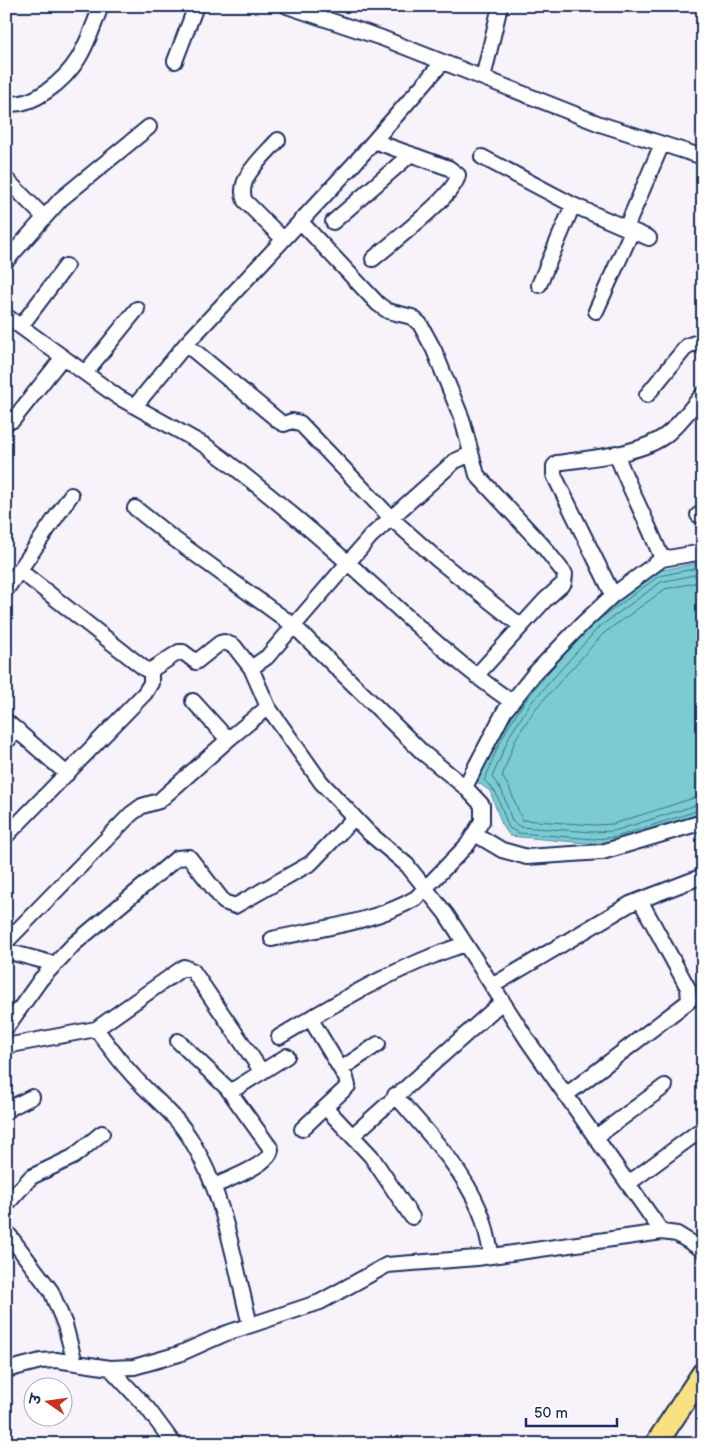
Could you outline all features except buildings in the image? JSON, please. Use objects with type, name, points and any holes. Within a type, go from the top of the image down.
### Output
[{"type":"highway","points":[[656,1444],[703,1373]]},
{"type":"highway","points":[[674,1444],[703,1400]]},
{"type":"street","points":[[6,103],[13,104],[29,101],[47,90],[69,72],[83,50],[101,6]]},
{"type":"street","points":[[175,60],[196,6]]},
{"type":"street","points":[[287,6],[382,38],[600,124],[703,157]]},
{"type":"street","points":[[483,78],[500,6]]},
{"type":"street","points":[[135,406],[186,344],[374,141],[442,63]]},
{"type":"street","points":[[6,260],[61,199],[149,126]]},
{"type":"street","points":[[278,140],[247,177],[241,193],[245,201],[282,239]]},
{"type":"street","points":[[373,259],[443,199],[458,180],[456,172],[374,141]]},
{"type":"street","points":[[596,311],[662,144]]},
{"type":"street","points":[[333,222],[411,154]]},
{"type":"street","points":[[482,157],[573,204],[649,238]]},
{"type":"street","points":[[6,179],[44,216]]},
{"type":"street","points":[[539,285],[573,204]]},
{"type":"street","points":[[300,221],[378,304],[388,311],[412,317],[420,324],[462,419],[474,468],[483,484],[543,546],[565,574],[564,583],[521,626],[476,676]]},
{"type":"street","points":[[21,326],[66,266]]},
{"type":"street","points":[[84,373],[138,310]]},
{"type":"street","points":[[6,316],[84,373],[226,460],[347,562],[476,676],[512,702]]},
{"type":"street","points":[[647,395],[687,346],[695,343],[703,348]]},
{"type":"street","points":[[186,344],[280,422],[284,424],[296,421],[300,423],[391,518],[438,560],[521,626]]},
{"type":"street","points":[[6,422],[13,420],[63,357]]},
{"type":"street","points":[[613,595],[598,568],[553,470],[557,463],[638,448],[667,434],[703,394]]},
{"type":"street","points":[[616,453],[628,483],[647,520],[662,559]]},
{"type":"street","points":[[251,668],[267,657],[347,562],[391,518],[455,461],[471,454]]},
{"type":"street","points":[[6,590],[71,495]]},
{"type":"street","points":[[135,508],[170,536],[293,625],[422,752],[466,787],[482,805],[482,821],[475,834],[427,889],[405,905],[365,918],[272,939]]},
{"type":"street","points":[[466,787],[497,724],[512,702],[576,630],[613,595],[662,559],[703,552]]},
{"type":"street","points":[[19,570],[141,666],[151,670]]},
{"type":"street","points":[[151,670],[179,652],[183,652],[196,662],[220,643],[224,642],[234,646],[251,668],[268,707],[321,782],[354,818],[407,865],[427,889],[502,1002],[662,1232]]},
{"type":"street","points":[[6,836],[145,693],[151,683],[151,670]]},
{"type":"street","points":[[193,701],[222,733],[230,738]]},
{"type":"street","points":[[6,942],[131,814],[142,806],[158,801],[268,707]]},
{"type":"street","points":[[6,721],[67,774]]},
{"type":"street","points":[[6,742],[18,730]]},
{"type":"street","points":[[6,1028],[36,985],[54,964],[93,926],[177,858],[189,857],[224,902],[235,906],[311,863],[354,818]]},
{"type":"street","points":[[475,834],[502,850],[527,857],[602,852],[703,822]]},
{"type":"street","points":[[492,986],[579,933],[640,900],[703,876]]},
{"type":"street","points":[[566,1095],[696,999],[690,993],[640,900]]},
{"type":"street","points":[[279,1037],[359,990],[419,960],[465,944]]},
{"type":"street","points":[[6,951],[54,964]]},
{"type":"street","points":[[6,1046],[96,1029],[184,967],[192,971],[262,1072]]},
{"type":"street","points":[[352,1136],[395,1095],[502,1002]]},
{"type":"street","points":[[302,1129],[348,1086],[341,1069],[310,1018]]},
{"type":"street","points":[[96,1029],[128,1071],[173,1114],[190,1138],[214,1186],[228,1232],[250,1325]]},
{"type":"street","points":[[178,1041],[230,1092],[269,1143],[271,1153],[251,1169],[214,1186]]},
{"type":"street","points":[[341,1069],[378,1044]]},
{"type":"street","points":[[230,1092],[287,1056]]},
{"type":"street","points":[[596,1137],[665,1086]]},
{"type":"street","points":[[395,1095],[436,1142],[474,1197],[481,1212],[492,1256]]},
{"type":"street","points":[[6,1112],[32,1097]]},
{"type":"street","points":[[326,1108],[385,1175],[412,1217]]},
{"type":"street","points":[[629,1183],[698,1132]]},
{"type":"street","points":[[6,1205],[31,1177],[73,1157],[102,1133]]},
{"type":"street","points":[[6,1231],[50,1291],[65,1325],[76,1363]]},
{"type":"street","points":[[6,1370],[41,1361],[76,1363],[110,1368],[134,1367],[179,1354],[250,1325],[320,1302],[387,1265],[492,1256],[662,1232],[677,1234],[702,1249]]},
{"type":"street","points":[[110,1368],[148,1409],[174,1444]]},
{"type":"water","points":[[703,562],[703,813],[617,842],[595,844],[510,836],[502,825],[490,791],[477,782],[500,729],[521,697],[592,619],[657,571]]}]
